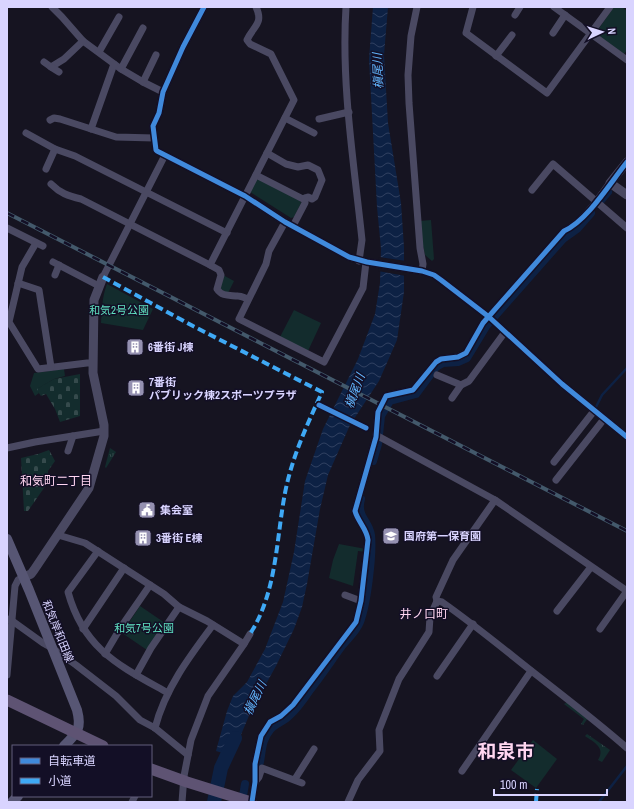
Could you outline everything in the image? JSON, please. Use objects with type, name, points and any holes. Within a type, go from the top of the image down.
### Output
[{"type":"main road","name":"和気岸和田線","points":[[7,539],[24,577],[77,710],[80,722],[76,733]]},
{"type":"main road","points":[[7,700],[101,745]]},
{"type":"main road","points":[[65,745],[76,733]]},
{"type":"main road","points":[[152,769],[185,782],[250,802]]},
{"type":"street","points":[[52,7],[83,41],[121,69],[163,92]]},
{"type":"street","points":[[204,7],[183,47],[163,92],[159,113],[153,126],[156,150],[245,196],[285,222],[349,258],[364,262],[421,271],[441,280],[491,320],[562,384],[627,438]]},
{"type":"street","points":[[210,265],[294,100],[271,54],[250,44],[247,40],[260,18],[256,7]]},
{"type":"street","points":[[285,222],[269,251],[266,264],[239,319],[324,362],[363,288],[364,262],[349,112],[344,32],[346,7]]},
{"type":"street","points":[[416,7],[408,57],[408,75],[420,248],[423,264],[421,271]]},
{"type":"street","points":[[473,7],[466,34],[547,93],[610,7]]},
{"type":"street","points":[[514,15],[520,7]]},
{"type":"street","points":[[554,7],[627,60]]},
{"type":"street","points":[[553,33],[566,15]]},
{"type":"street","points":[[98,52],[119,17]]},
{"type":"street","points":[[121,69],[143,28]]},
{"type":"street","points":[[496,56],[512,35]]},
{"type":"street","points":[[51,67],[64,59],[83,41]]},
{"type":"street","points":[[143,82],[156,55]]},
{"type":"street","points":[[44,62],[59,72]]},
{"type":"street","points":[[91,129],[114,64]]},
{"type":"street","points":[[319,119],[349,112]]},
{"type":"street","points":[[50,120],[54,118],[60,119],[116,137],[154,138]]},
{"type":"street","points":[[285,118],[308,133]]},
{"type":"street","points":[[26,133],[55,149],[75,156],[146,191],[227,233]]},
{"type":"street","points":[[46,169],[55,149]]},
{"type":"street","points":[[256,175],[303,199],[308,197],[312,199],[315,197],[322,180],[318,170],[308,165],[298,167],[286,164],[267,154]]},
{"type":"street","points":[[7,675],[9,619],[15,586],[18,580],[31,574],[89,488],[104,436],[104,425],[93,363],[94,300],[103,277],[165,155]]},
{"type":"street","points":[[250,802],[255,782],[255,764],[261,736],[270,722],[281,716],[293,705],[356,622],[361,601],[368,534],[357,517],[355,511],[378,436],[378,412],[386,396],[413,390],[436,362],[441,359],[458,357],[466,353],[483,323],[491,320],[564,231],[574,227],[598,203],[610,183],[627,162]]},
{"type":"street","points":[[532,190],[536,179],[553,164],[564,178],[626,225]]},
{"type":"street","points":[[610,183],[627,195]]},
{"type":"street","points":[[51,184],[59,192],[81,199],[219,270],[221,274],[217,289],[218,292],[227,296],[239,296],[248,300]]},
{"type":"street","points":[[293,226],[305,203],[305,198]]},
{"type":"street","points":[[7,228],[39,245],[22,267],[9,322],[38,369],[93,363]]},
{"type":"street","points":[[55,275],[56,263],[99,286]]},
{"type":"street","points":[[18,283],[39,290],[51,368]]},
{"type":"street","points":[[452,398],[461,385],[470,381],[505,332]]},
{"type":"street","points":[[437,374],[461,385]]},
{"type":"street","points":[[554,462],[594,411]]},
{"type":"street","points":[[556,480],[604,419]]},
{"type":"street","points":[[7,448],[104,431]]},
{"type":"street","points":[[68,451],[73,436]]},
{"type":"street","points":[[378,436],[495,500],[627,591],[600,629]]},
{"type":"street","points":[[348,802],[358,780],[380,751],[379,730],[400,679],[429,632],[430,617],[437,601],[436,597],[453,560],[495,500]]},
{"type":"street","points":[[58,535],[85,543],[164,594],[179,607],[244,644]]},
{"type":"street","points":[[98,551],[68,592],[73,608],[83,628],[93,643],[105,654],[136,675],[168,693]]},
{"type":"street","points":[[557,611],[591,566]]},
{"type":"street","points":[[83,628],[124,568]]},
{"type":"street","points":[[105,654],[121,627],[150,585]]},
{"type":"street","points":[[561,592],[568,597]]},
{"type":"street","points":[[345,595],[361,601]]},
{"type":"street","points":[[437,601],[442,602],[472,624],[594,719],[627,748]]},
{"type":"street","points":[[136,675],[179,607]]},
{"type":"street","points":[[9,619],[76,664],[116,696],[140,720],[155,728],[188,755]]},
{"type":"street","points":[[438,670],[454,644],[472,624]]},
{"type":"street","points":[[155,728],[160,710],[185,662],[213,625]]},
{"type":"street","points":[[182,802],[191,740],[208,696],[250,634]]},
{"type":"street","points":[[462,771],[531,671]]},
{"type":"street","points":[[295,780],[314,749]]},
{"type":"street","points":[[255,782],[259,777],[262,768],[302,783]]},
{"type":"green space","points":[[614,7],[622,7],[627,11],[627,50],[624,54],[598,35],[597,31]]},
{"type":"green space","points":[[259,179],[300,200],[301,203],[294,217],[291,218],[250,192],[256,180]]},
{"type":"green space","points":[[431,220],[434,259],[432,261],[425,255],[420,221]]},
{"type":"green space","points":[[223,275],[234,281],[228,293],[220,289]]},
{"type":"green space","name":"和気2号公園","points":[[107,284],[153,309],[143,330],[101,323],[103,298]]},
{"type":"green space","points":[[294,310],[321,323],[308,351],[280,337]]},
{"type":"green space","points":[[64,369],[65,376],[54,379],[37,389],[39,393],[35,396],[30,386],[34,373]]},
{"type":"green space","points":[[80,374],[80,416],[60,422],[55,409],[46,394],[41,396],[36,389],[54,379]]},
{"type":"green space","points":[[110,448],[116,452],[106,468],[105,467]]},
{"type":"green space","points":[[49,450],[55,461],[48,471],[48,482],[28,511],[24,511],[21,458]]},
{"type":"green space","points":[[339,544],[366,549],[366,552],[358,551],[353,586],[329,578],[333,560]]},
{"type":"green space","name":"和気7号公園","points":[[140,606],[165,623],[147,650],[122,633]]},
{"type":"green space","points":[[568,702],[588,718],[583,725],[581,724],[584,719],[564,704]]},
{"type":"green space","points":[[587,734],[610,750],[602,762],[598,760],[601,752],[600,749],[595,743],[585,736]]},
{"type":"green space","points":[[533,740],[557,759],[536,788],[511,770]]},
{"type":"water","points":[[373,7],[388,7],[384,55],[388,123],[401,203],[404,247],[404,292],[397,340],[379,381],[350,425],[328,475],[320,509],[302,607],[294,629],[276,666],[251,711],[232,756],[216,751],[227,711],[233,696],[247,682],[265,649],[283,602],[294,552],[305,481],[323,429],[358,359],[375,314],[380,283],[381,249],[377,207],[369,59]]},
{"type":"pier","points":[[379,257],[406,261],[406,276],[378,271]]},
{"type":"pier","points":[[331,408],[356,420],[353,424],[339,419],[329,412]]},
{"type":"waterway","points":[[598,204],[608,192]]},
{"type":"waterway","points":[[373,461],[378,444],[381,416],[390,401],[416,394],[436,367],[443,363],[458,362],[467,358],[487,325],[563,239],[577,229],[591,213]]},
{"type":"waterway","points":[[596,407],[602,395],[627,368]]},
{"type":"waterway","points":[[260,762],[263,745],[267,734],[272,728],[287,718],[298,707],[360,622],[367,592],[371,543],[370,530],[360,510],[361,499]]},
{"type":"waterway","name":"槇尾川","points":[[214,802],[221,768],[235,738]]},
{"type":"waterway","points":[[599,802],[627,766]]},
{"type":"waterway","points":[[242,802],[245,784]]},
{"type":"railway","points":[[7,213],[627,531]]},
{"type":"marked path","points":[[103,277],[193,326],[322,392],[296,454],[288,480],[271,583],[266,601],[250,634]]},
{"type":"marked path","points":[[536,802],[537,789]]},
{"type":"cycle path","points":[[204,7],[183,47],[163,92],[159,113],[153,126],[156,150],[245,196],[285,222],[349,257],[367,262],[422,271],[434,275],[489,317],[562,384],[627,437]]},
{"type":"cycle path","points":[[252,802],[255,782],[255,764],[261,736],[270,722],[281,716],[293,705],[356,622],[361,601],[368,540],[366,532],[355,511],[376,437],[378,412],[386,396],[413,390],[436,362],[441,359],[458,357],[466,353],[483,323],[564,231],[582,219],[627,162]]},
{"type":"cycle path","points":[[319,405],[366,428]]},
{"type":"place","name":"6番街 J棟","points":[[135,347]]},
{"type":"place","name":"7番街 パブリック棟2スポーツプラザ","points":[[136,388]]},
{"type":"place","name":"集会室","points":[[147,510]]},
{"type":"place","name":"国府第一保育園","points":[[391,536]]},
{"type":"place","name":"3番街 E棟","points":[[143,538]]},
{"type":"district","name":"和気町二丁目","points":[[56,481]]},
{"type":"district","name":"井ノ口町","points":[[424,614]]},
{"type":"district","name":"和泉市","points":[[506,751]]}]
